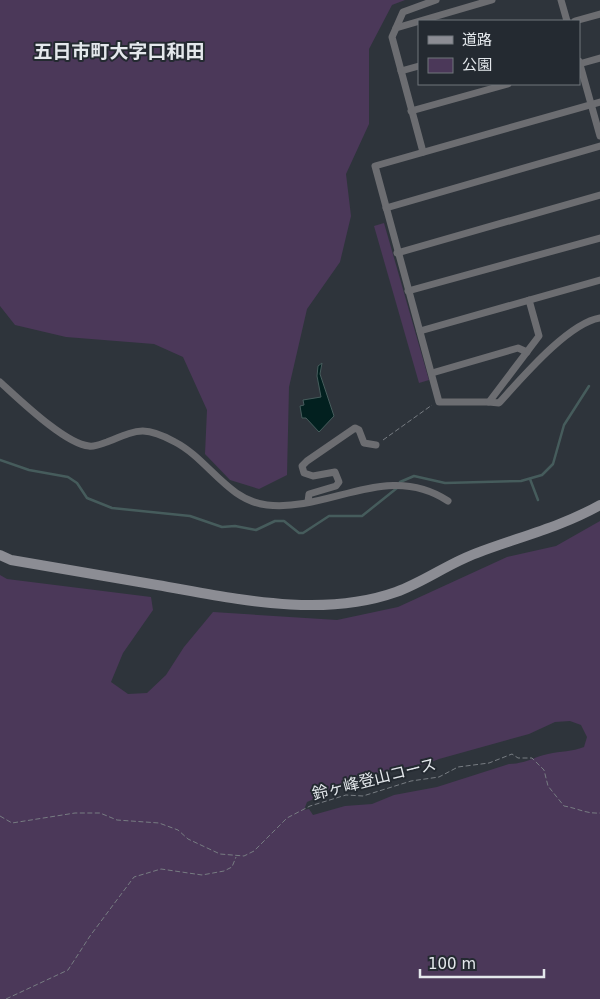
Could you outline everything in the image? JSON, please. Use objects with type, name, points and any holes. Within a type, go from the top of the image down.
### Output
[{"type":"street","points":[[423,152],[392,38],[403,12],[436,0]]},
{"type":"street","points":[[423,20],[492,0]]},
{"type":"street","points":[[561,0],[567,20]]},
{"type":"street","points":[[579,20],[600,14]]},
{"type":"street","points":[[396,28],[418,22]]},
{"type":"street","points":[[580,63],[600,58]]},
{"type":"street","points":[[401,72],[418,66]]},
{"type":"street","points":[[580,66],[600,136]]},
{"type":"street","points":[[411,111],[504,85]]},
{"type":"street","points":[[600,102],[375,166],[397,253],[440,402],[499,403],[551,347],[588,322],[600,318]]},
{"type":"street","points":[[386,208],[600,146]]},
{"type":"street","points":[[397,253],[600,195]]},
{"type":"street","points":[[408,291],[600,238]]},
{"type":"street","points":[[420,331],[600,280]]},
{"type":"street","points":[[489,402],[539,336],[529,300]]},
{"type":"street","points":[[432,373],[518,348],[526,352]]},
{"type":"street","points":[[0,382],[76,443],[92,446],[132,431],[156,433],[184,447],[248,500],[283,506],[390,485],[427,488],[448,501]]},
{"type":"street","points":[[308,502],[309,494],[336,486],[339,482],[335,472],[313,476],[304,473],[302,466],[307,461],[355,428],[359,430],[364,443],[376,444]]},
{"type":"street","points":[[0,555],[11,560],[233,598],[309,604],[357,601],[396,592],[462,559],[502,543],[535,534],[577,518],[600,505]]},
{"type":"path","points":[[376,444],[432,407],[430,400]]},
{"type":"path","name":"鈴ヶ峰登山コース","points":[[236,856],[244,856],[254,851],[287,818],[310,806],[346,795],[363,796],[411,781],[439,777],[458,767],[489,763],[512,754],[518,758],[532,758],[544,770],[548,786],[564,806],[576,807],[585,813],[600,813]]},
{"type":"path","points":[[0,816],[12,823],[68,814],[100,813],[117,820],[164,824],[178,830],[188,839],[220,854],[236,856],[232,867],[224,871],[202,875],[161,869],[134,877],[90,936],[68,970],[6,999]]},
{"type":"green space","points":[[0,0],[405,0],[392,5],[369,49],[369,124],[346,174],[351,216],[340,262],[307,309],[289,387],[287,475],[259,489],[230,480],[205,454],[207,410],[183,357],[154,344],[66,337],[15,325],[0,306]]},
{"type":"green space","points":[[384,223],[429,380],[419,383],[374,226]]},
{"type":"green space","points":[[600,521],[600,999],[0,999],[0,575],[7,579],[151,597],[153,610],[123,653],[111,682],[128,694],[147,693],[166,675],[184,647],[213,612],[337,620],[398,607],[507,557],[556,546]],"holes":[[[570,721],[581,725],[587,737],[584,747],[580,749],[548,754],[519,763],[509,764],[437,787],[394,795],[372,804],[345,806],[313,815],[309,809],[304,810],[307,802],[388,770],[426,764],[529,734],[555,722]]]},
{"type":"shaded area","points":[[322,363],[320,374],[334,416],[319,432],[306,418],[302,418],[300,406],[304,405],[303,400],[321,397],[317,376],[318,366]]},
{"type":"waterway","points":[[400,482],[414,476],[445,483],[521,481],[542,475],[553,464],[564,425],[589,386]]},
{"type":"waterway","points":[[0,460],[29,470],[68,477],[77,483],[87,498],[112,508],[190,516],[222,527],[235,526],[256,530],[275,521],[284,521],[299,533],[303,533],[329,516],[362,516],[397,488]]},
{"type":"waterway","points":[[530,479],[538,500]]},
{"type":"district","name":"五日市町大字口和田","points":[[119,51]]}]
